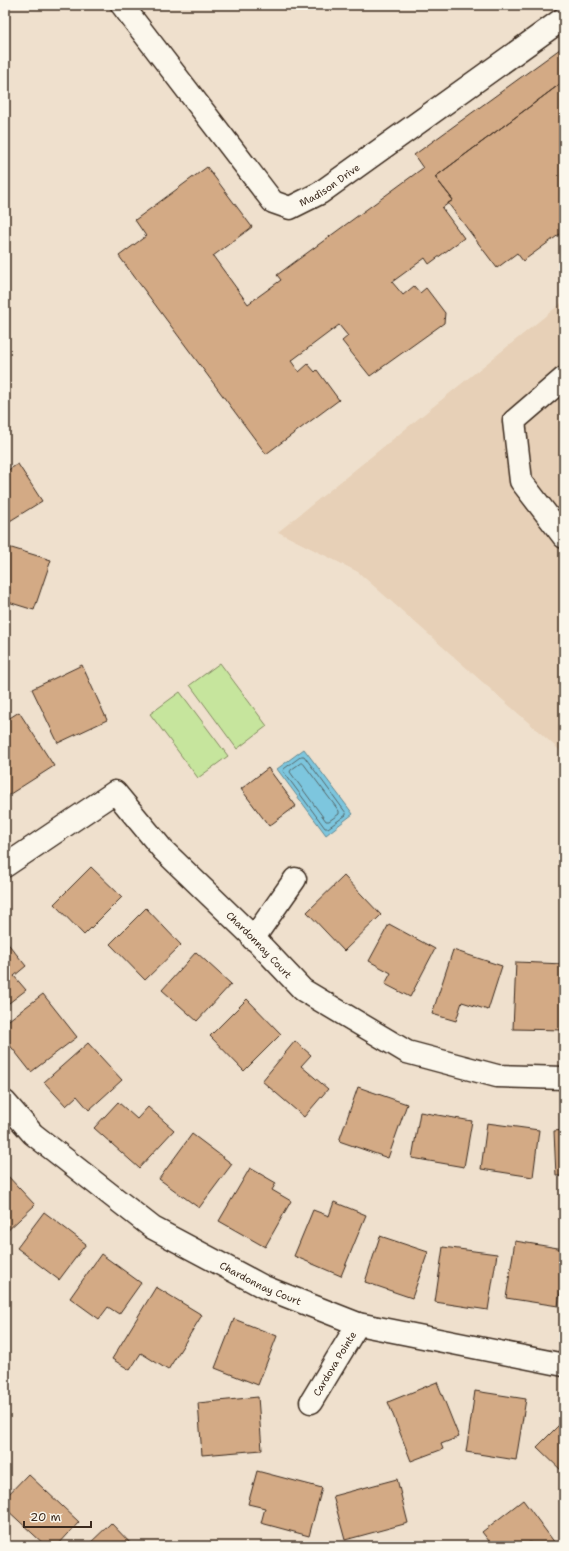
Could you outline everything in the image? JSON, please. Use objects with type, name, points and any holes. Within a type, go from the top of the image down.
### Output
[{"type":"street","name":"Madison Drive","points":[[122,5],[273,202],[290,208],[320,193],[564,18]]},
{"type":"street","points":[[564,378],[514,421],[521,481],[564,537]]},
{"type":"street","name":"Chardonnay Court","points":[[5,866],[115,792],[163,850],[253,938],[303,990],[407,1052],[497,1076],[564,1078]]},
{"type":"street","points":[[253,938],[295,879]]},
{"type":"street","name":"Chardonnay Court","points":[[5,1102],[33,1134],[153,1228],[264,1287],[358,1324],[564,1365]]},
{"type":"street","name":"Cardova Pointe","points":[[311,1402],[358,1324]]},
{"type":"shaded area","points":[[564,301],[564,754],[358,572],[278,532]]},
{"type":"green space","points":[[220,663],[267,726],[237,749],[190,685]]},
{"type":"green space","points":[[180,692],[228,756],[198,778],[150,714]]},
{"type":"water","points":[[304,749],[353,814],[326,835],[277,769]]},
{"type":"building","points":[[564,46],[564,81],[435,177],[453,200],[442,208],[464,238],[429,264],[425,258],[392,282],[403,295],[414,286],[420,293],[426,288],[445,313],[444,323],[370,376],[342,341],[348,336],[339,325],[291,361],[299,372],[308,364],[315,372],[317,370],[339,400],[266,454],[119,256],[146,236],[135,220],[207,167],[252,227],[213,256],[248,304],[281,280],[277,275],[423,168],[414,155]]},
{"type":"building","points":[[564,81],[564,231],[523,261],[517,253],[497,268],[448,203],[453,200],[435,177]]},
{"type":"building","points":[[18,464],[42,501],[5,524],[5,472]]},
{"type":"building","points":[[5,546],[51,560],[34,610],[5,601]]},
{"type":"building","points":[[82,665],[107,720],[58,743],[32,689]]},
{"type":"building","points":[[19,712],[54,766],[7,796],[5,792],[5,721]]},
{"type":"building","points":[[268,768],[296,806],[269,826],[241,789]]},
{"type":"building","points":[[91,867],[122,897],[84,935],[54,904]]},
{"type":"building","points":[[344,876],[381,915],[344,951],[307,912]]},
{"type":"building","points":[[146,908],[181,945],[145,980],[110,944]]},
{"type":"building","points":[[389,924],[435,949],[410,997],[385,984],[391,973],[369,961]]},
{"type":"building","points":[[5,940],[26,966],[14,976],[26,990],[5,1006]]},
{"type":"building","points":[[453,950],[502,966],[488,1010],[462,1002],[456,1021],[432,1014]]},
{"type":"building","points":[[196,952],[231,984],[197,1021],[162,990]]},
{"type":"building","points":[[516,962],[564,964],[564,1030],[513,1029]]},
{"type":"building","points":[[43,994],[77,1037],[31,1072],[5,1039],[5,1023]]},
{"type":"building","points":[[247,999],[281,1034],[244,1071],[210,1036]]},
{"type":"building","points":[[295,1041],[311,1055],[301,1066],[328,1089],[304,1117],[262,1081]]},
{"type":"building","points":[[88,1043],[122,1080],[89,1110],[77,1096],[66,1106],[44,1082]]},
{"type":"building","points":[[358,1087],[407,1104],[388,1158],[339,1141]]},
{"type":"building","points":[[118,1102],[137,1119],[148,1107],[174,1130],[139,1168],[94,1128]]},
{"type":"building","points":[[420,1112],[472,1121],[464,1167],[412,1158]]},
{"type":"building","points":[[487,1123],[539,1130],[533,1177],[481,1169]]},
{"type":"building","points":[[564,1130],[564,1176],[556,1176],[554,1131]]},
{"type":"building","points":[[192,1134],[232,1164],[199,1208],[159,1179]]},
{"type":"building","points":[[250,1168],[276,1183],[272,1190],[291,1201],[265,1247],[219,1221]]},
{"type":"building","points":[[5,1173],[35,1205],[5,1233]]},
{"type":"building","points":[[334,1202],[366,1215],[341,1276],[294,1256],[313,1210],[329,1216]]},
{"type":"building","points":[[44,1212],[86,1244],[59,1280],[17,1248]]},
{"type":"building","points":[[380,1236],[428,1252],[412,1298],[365,1282]]},
{"type":"building","points":[[515,1241],[564,1249],[564,1266],[558,1306],[506,1298]]},
{"type":"building","points":[[443,1247],[497,1254],[488,1310],[435,1302]]},
{"type":"building","points":[[101,1254],[141,1283],[119,1314],[108,1307],[99,1319],[70,1298]]},
{"type":"building","points":[[156,1287],[202,1315],[168,1370],[141,1353],[130,1370],[112,1359]]},
{"type":"building","points":[[234,1319],[277,1336],[258,1385],[215,1368]]},
{"type":"building","points":[[437,1382],[459,1437],[441,1444],[443,1449],[411,1461],[388,1402]]},
{"type":"building","points":[[475,1391],[526,1399],[516,1460],[466,1452]]},
{"type":"building","points":[[258,1397],[262,1450],[202,1455],[198,1403]]},
{"type":"building","points":[[564,1420],[564,1473],[537,1447]]},
{"type":"building","points":[[257,1471],[322,1488],[309,1536],[261,1523],[265,1508],[248,1504]]},
{"type":"building","points":[[28,1474],[79,1522],[57,1546],[46,1546],[5,1508],[5,1498]]},
{"type":"building","points":[[397,1479],[408,1523],[345,1540],[333,1496]]},
{"type":"building","points":[[523,1500],[555,1543],[551,1546],[533,1546],[530,1542],[525,1546],[493,1546],[482,1532]]},
{"type":"building","points":[[111,1523],[133,1546],[87,1546]]}]
